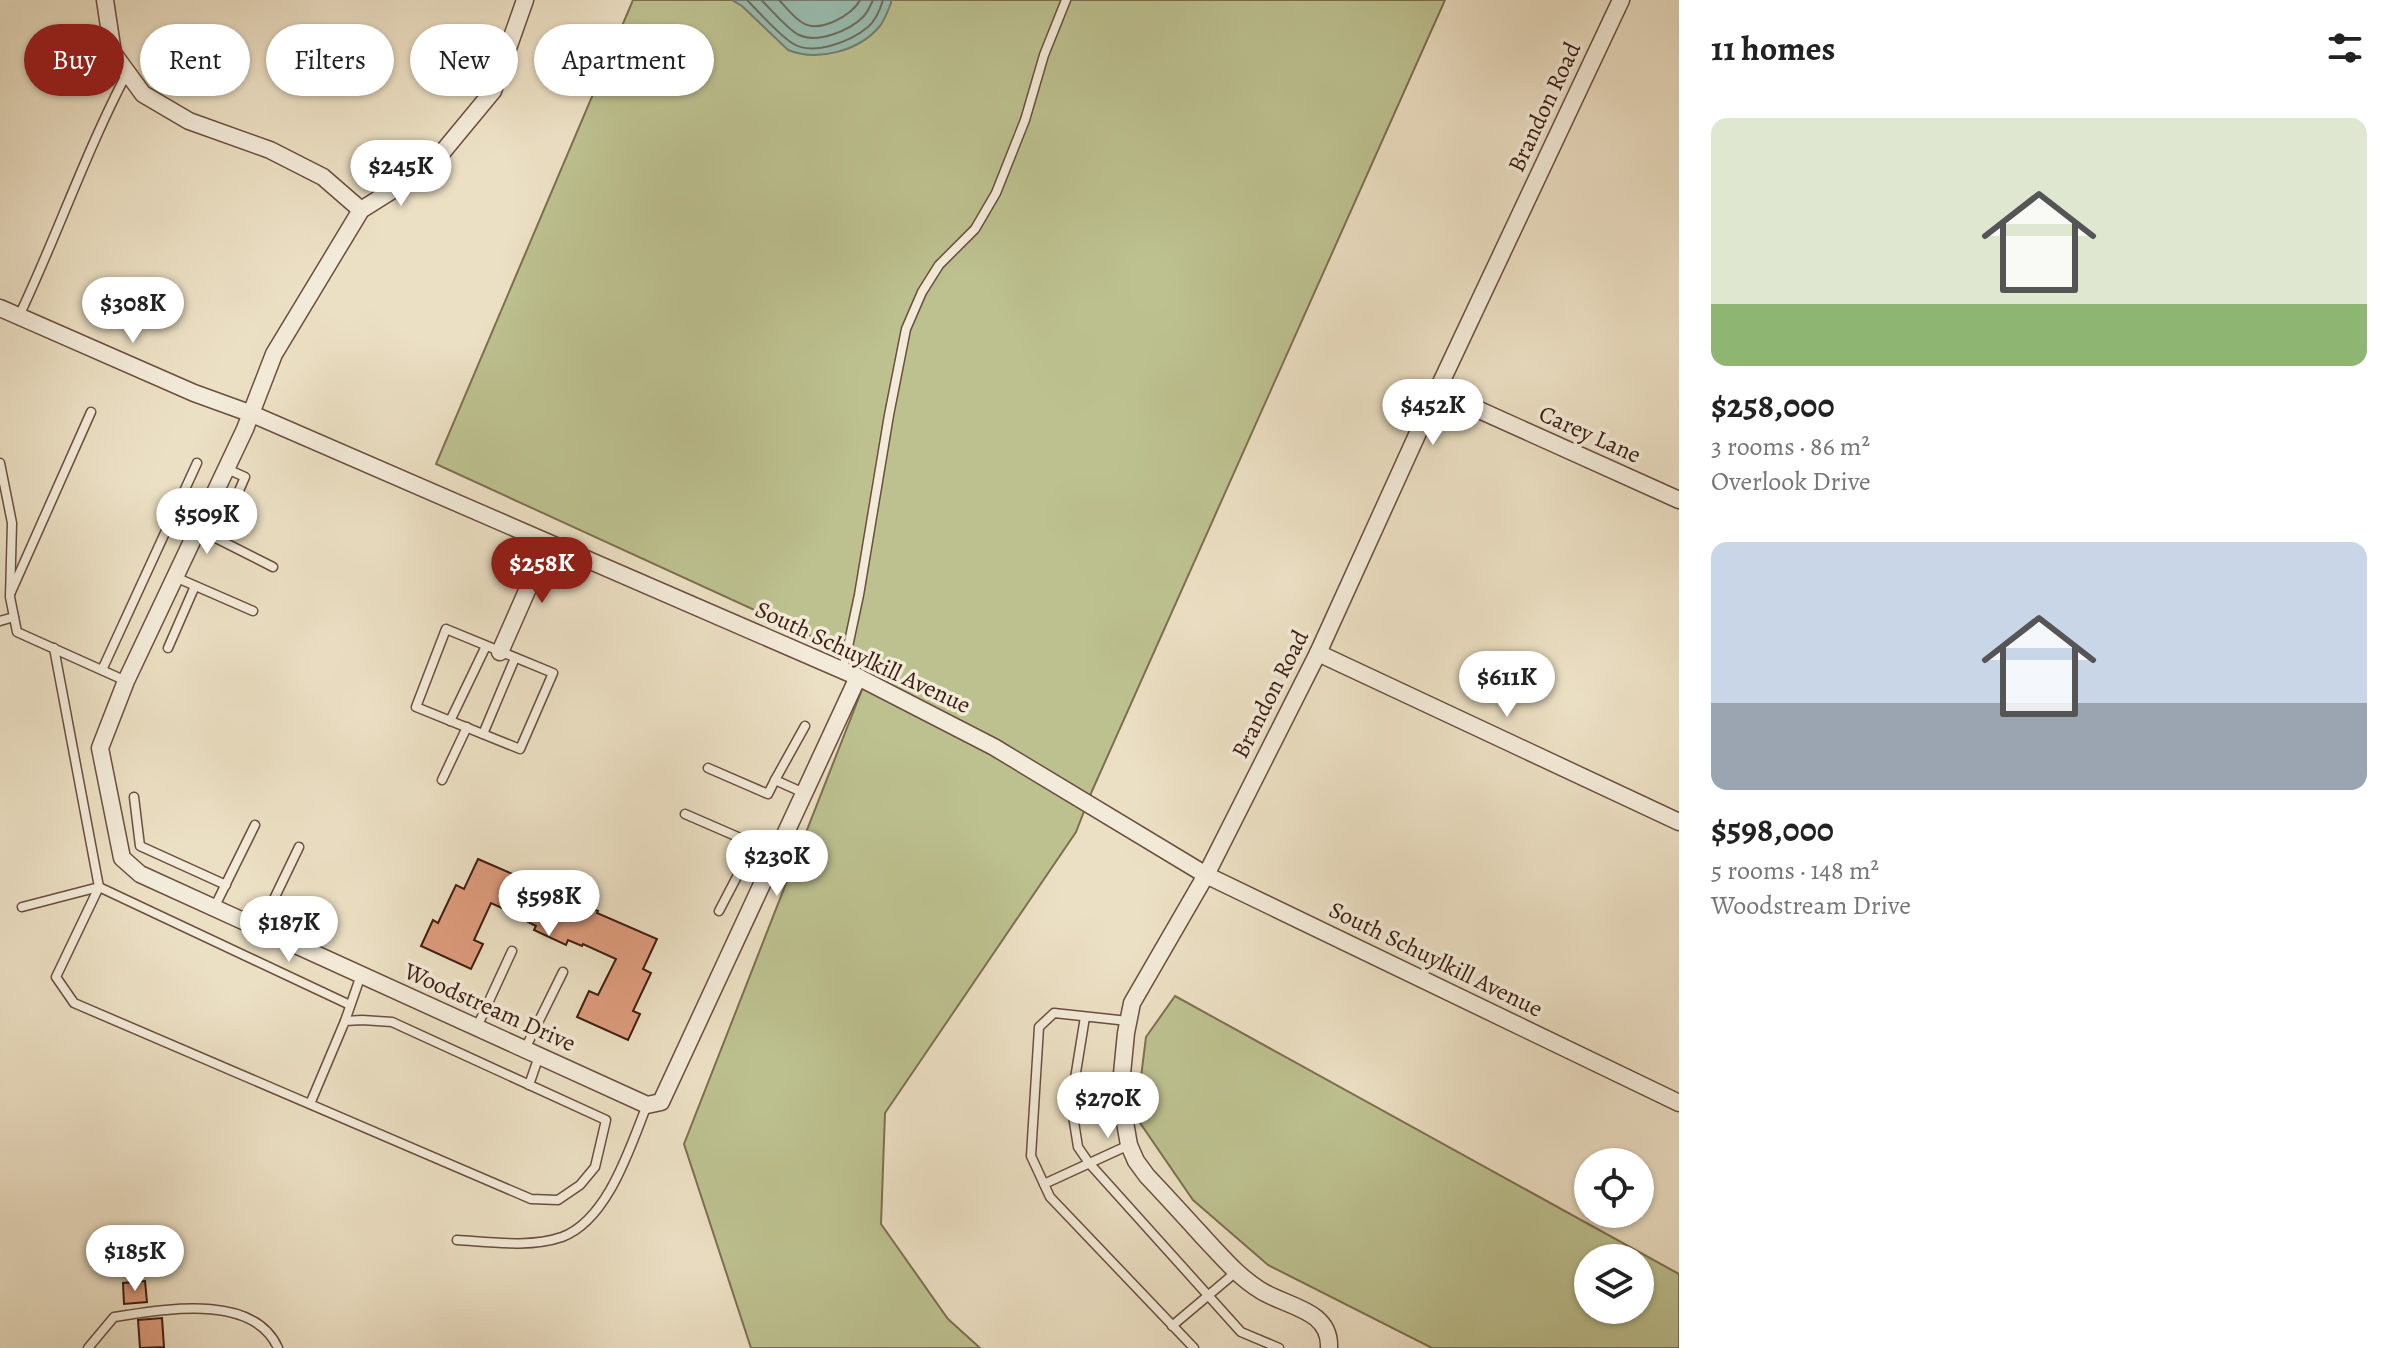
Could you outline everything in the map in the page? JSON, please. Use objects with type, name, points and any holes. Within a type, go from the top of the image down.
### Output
[{"type":"street","points":[[105,0],[113,53],[143,94],[189,121],[270,150],[323,177],[361,210]]},
{"type":"street","points":[[126,681],[252,414],[274,354],[361,210],[431,166],[493,91],[525,0]]},
{"type":"street","name":"Brandon Road","points":[[1329,1348],[1325,1326],[1317,1317],[1263,1292],[1236,1272],[1136,1161],[1129,1145],[1120,1094],[1128,1021],[1132,1003],[1206,875],[1318,653],[1621,0]]},
{"type":"street","name":"South Schuylkill Avenue","points":[[0,308],[850,674],[993,746],[1206,875],[1679,1103]]},
{"type":"street","name":"Carey Lane","points":[[1437,391],[1679,500]]},
{"type":"street","points":[[500,652],[548,543]]},
{"type":"street","points":[[1318,653],[1679,822]]},
{"type":"street","points":[[654,1104],[804,793],[850,674]]},
{"type":"street","name":"Woodstream Drive","points":[[126,681],[100,748],[122,858],[140,874],[532,1053],[654,1104]]},
{"type":"lane","points":[[850,674],[859,595],[906,329],[922,292],[939,265],[975,229],[996,193],[1066,0]]},
{"type":"lane","points":[[18,317],[48,256],[127,72]]},
{"type":"lane","points":[[10,597],[91,412]]},
{"type":"lane","points":[[0,463],[12,523],[5,577],[17,632],[126,681]]},
{"type":"lane","points":[[102,670],[197,463]]},
{"type":"lane","points":[[218,539],[245,477],[227,469]]},
{"type":"lane","points":[[198,529],[273,567]]},
{"type":"lane","points":[[175,577],[253,611]]},
{"type":"lane","points":[[168,648],[195,586]]},
{"type":"lane","points":[[0,621],[14,617]]},
{"type":"lane","points":[[446,629],[553,673],[520,749],[450,721],[416,707],[446,629]]},
{"type":"lane","points":[[54,648],[99,887],[56,977],[74,1003],[531,1199],[558,1200],[580,1185],[595,1167],[606,1120],[392,1022],[345,1021]]},
{"type":"lane","points":[[450,721],[500,652]]},
{"type":"lane","points":[[483,734],[500,652]]},
{"type":"lane","points":[[708,768],[768,794],[805,726]]},
{"type":"lane","points":[[442,780],[467,727]]},
{"type":"lane","points":[[775,780],[804,793]]},
{"type":"lane","points":[[134,797],[140,846],[226,885]]},
{"type":"lane","points":[[685,814],[754,844],[719,911]]},
{"type":"lane","points":[[214,908],[255,825]]},
{"type":"lane","points":[[260,929],[299,847]]},
{"type":"lane","points":[[748,855],[771,865]]},
{"type":"lane","points":[[22,907],[99,887],[350,1005]]},
{"type":"lane","points":[[477,1027],[512,951]]},
{"type":"lane","points":[[529,1085],[532,1053],[563,972]]},
{"type":"lane","points":[[310,1104],[361,975]]},
{"type":"lane","points":[[1128,1021],[1054,1013],[1039,1027],[1031,1156],[1050,1197],[1194,1348]]},
{"type":"lane","points":[[1085,1017],[1071,1103],[1078,1147],[1241,1332],[1279,1348]]},
{"type":"lane","points":[[457,1240],[545,1241],[565,1236],[598,1209],[654,1104]]},
{"type":"lane","points":[[1044,1184],[1129,1145]]},
{"type":"lane","points":[[1172,1326],[1236,1272]]},
{"type":"lane","points":[[88,1348],[114,1317],[218,1309],[236,1314],[264,1329],[278,1348]]},
{"type":"green space","points":[[633,0],[1445,0],[1076,832],[885,1113],[881,1224],[948,1319],[980,1348],[751,1348],[684,1144],[872,664],[436,464],[592,96],[714,96],[714,24],[623,24]]},
{"type":"green space","points":[[1175,996],[1574,1216],[1574,1228],[1596,1228],[1625,1244],[1574,1244],[1574,1324],[1654,1324],[1654,1260],[1679,1274],[1679,1348],[1432,1348],[1268,1265],[1193,1200],[1136,1117],[1146,1037]]},
{"type":"water","points":[[732,0],[891,0],[891,3],[880,26],[861,42],[837,52],[812,55],[788,50]]},
{"type":"building","points":[[478,859],[657,939],[643,969],[651,973],[633,1011],[640,1014],[628,1040],[577,1017],[589,991],[598,995],[616,959],[583,944],[568,940],[566,945],[534,930],[536,926],[522,917],[491,903],[474,940],[483,944],[471,969],[421,946],[433,920],[438,923],[456,885],[464,889]]},
{"type":"building","points":[[145,1281],[147,1302],[124,1304],[123,1283]]},
{"type":"building","points":[[162,1318],[164,1347],[140,1348],[138,1320]]}]
